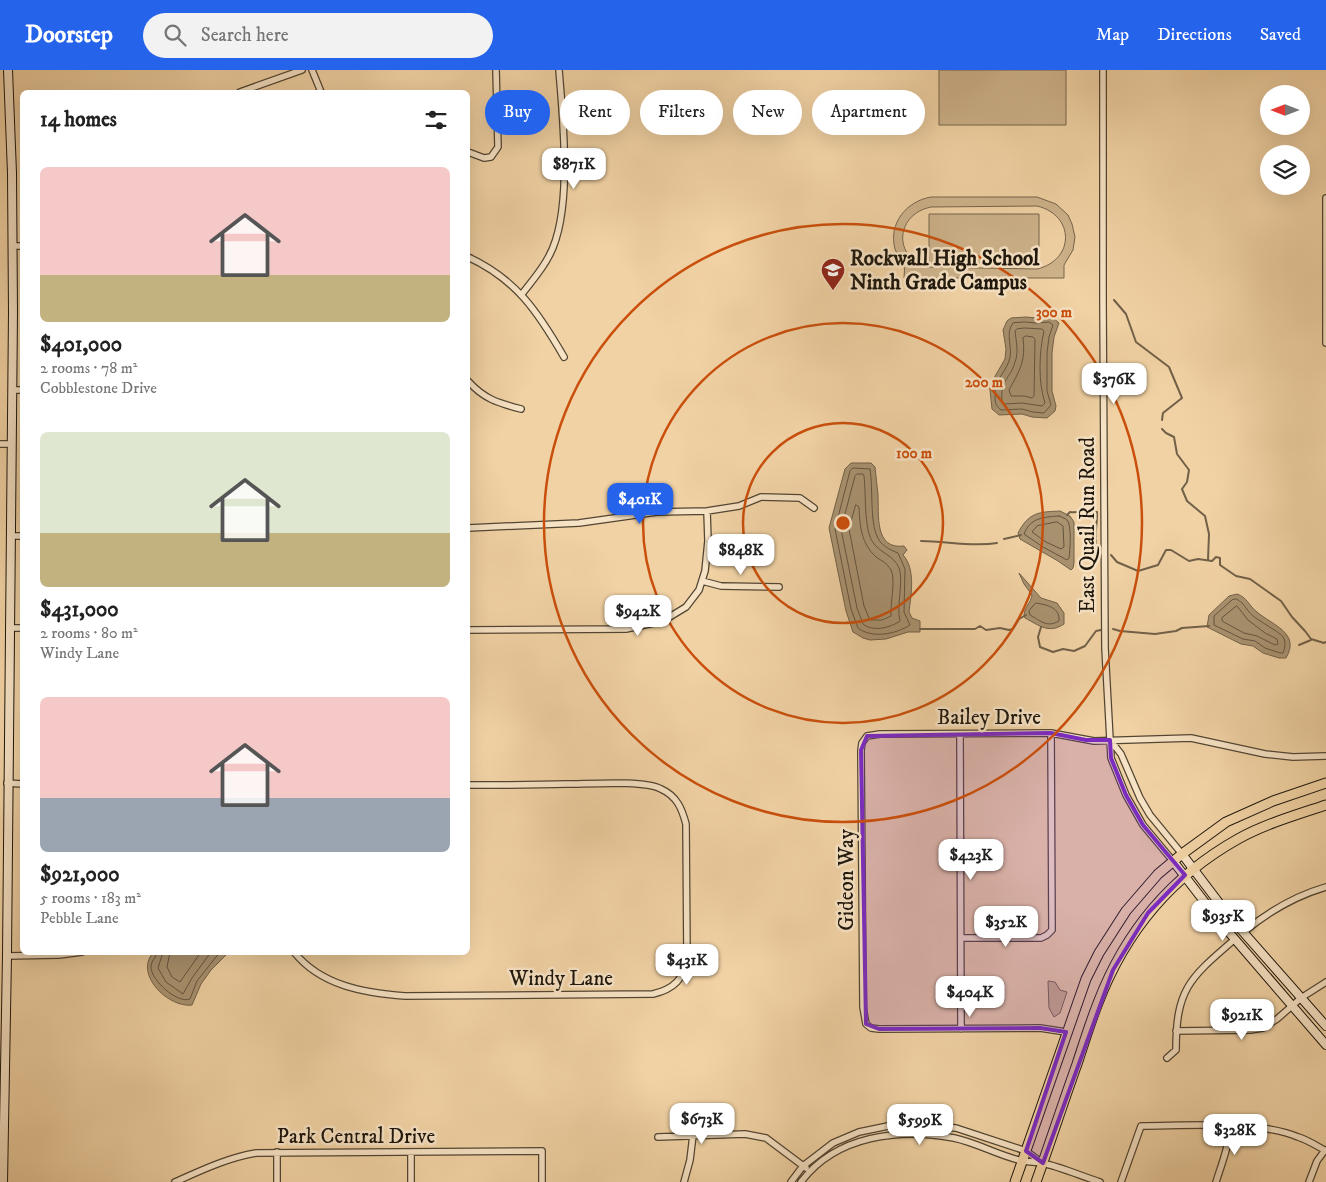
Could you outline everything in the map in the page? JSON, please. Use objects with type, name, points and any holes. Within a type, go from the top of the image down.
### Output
[{"type":"main road","points":[[2,1182],[2,1096],[7,956],[13,246],[8,70]]},
{"type":"main road","points":[[1015,1182],[1086,979],[1126,911],[1158,874],[1226,822],[1273,801],[1326,783]]},
{"type":"main road","points":[[1036,1182],[1098,1002],[1113,970],[1148,912],[1185,875],[1238,839],[1285,819],[1326,805]]},
{"type":"main road","points":[[1182,854],[1229,916],[1326,1026]]},
{"type":"main road","name":"East Quail Run Road","points":[[1173,861],[1235,939],[1326,1045]]},
{"type":"street","points":[[246,90],[302,70]]},
{"type":"street","points":[[312,70],[320,90]]},
{"type":"street","points":[[470,153],[484,158],[491,157],[498,147],[496,70]]},
{"type":"street","points":[[522,294],[549,256],[560,224],[564,186],[559,70]]},
{"type":"street","name":"East Quail Run Road","points":[[1103,70],[1102,302],[1105,648],[1111,758],[1126,796],[1144,825],[1173,861]]},
{"type":"street","points":[[1326,198],[1326,343]]},
{"type":"street","points":[[13,246],[20,246]]},
{"type":"street","points":[[470,258],[508,281],[522,294],[543,322],[564,357]]},
{"type":"street","points":[[470,383],[484,397],[521,409]]},
{"type":"street","points":[[12,390],[20,390]]},
{"type":"street","points":[[0,444],[11,444]]},
{"type":"street","points":[[470,528],[579,523],[657,512],[707,511],[739,506],[751,500],[766,497],[800,498],[814,508]]},
{"type":"street","points":[[470,630],[626,629],[663,621],[686,607],[699,590],[708,541],[707,511]]},
{"type":"street","points":[[10,536],[20,536]]},
{"type":"street","points":[[702,581],[721,586],[779,587]]},
{"type":"street","points":[[9,628],[20,628]]},
{"type":"street","points":[[961,938],[1040,938],[1052,930],[1051,733]]},
{"type":"street","name":"Bailey Drive","points":[[867,736],[873,734],[1051,733],[1086,740],[1191,738],[1265,754],[1293,757],[1326,756]]},
{"type":"street","points":[[960,734],[961,1029],[1040,1028],[1066,1032]]},
{"type":"street","name":"Gideon Way","points":[[867,736],[862,743],[861,750],[863,1006],[866,1024],[870,1028],[879,1029],[961,1029]]},
{"type":"street","points":[[1110,740],[1122,754],[1140,798],[1150,815],[1182,854]]},
{"type":"street","points":[[7,783],[20,784]]},
{"type":"street","name":"Windy Lane","points":[[297,955],[330,980],[352,989],[374,994],[405,996],[653,994],[667,990],[678,981],[685,971],[687,958],[686,824],[679,803],[671,795],[660,788],[648,785],[470,785]]},
{"type":"street","points":[[1244,932],[1274,910],[1296,898],[1326,887]]},
{"type":"street","points":[[1166,1058],[1176,1050],[1178,1010],[1194,976],[1235,939]]},
{"type":"street","points":[[7,956],[59,955]]},
{"type":"street","points":[[1176,1031],[1250,1030],[1263,1028],[1326,982]]},
{"type":"street","points":[[791,1182],[803,1166],[833,1143],[848,1136],[888,1126],[956,1128],[1026,1151],[1043,1163]]},
{"type":"street","points":[[1121,1182],[1141,1126],[1230,1126],[1267,1129],[1297,1136],[1326,1150],[1317,1161],[1309,1182]]},
{"type":"street","points":[[1216,1182],[1229,1139],[1230,1126]]},
{"type":"street","points":[[658,1136],[745,1134],[766,1138],[809,1171]]},
{"type":"street","points":[[684,1182],[690,1160],[693,1135]]},
{"type":"street","points":[[801,1182],[809,1171],[846,1146],[884,1135],[913,1135],[954,1138],[1022,1161],[1043,1163],[1100,1182]]},
{"type":"street","name":"Park Central Drive","points":[[175,1182],[218,1162],[256,1153],[542,1151],[542,1182]]},
{"type":"street","points":[[277,1152],[277,1182]]},
{"type":"street","points":[[411,1152],[411,1182]]},
{"type":"highlighted area","points":[[1051,733],[1086,740],[1110,740],[1111,758],[1126,795],[1143,825],[1185,875],[1148,913],[1113,970],[1043,1163],[1026,1151],[1066,1032],[1040,1028],[879,1029],[866,1024],[861,750],[867,736]]},
{"type":"shaded area","points":[[939,70],[1066,70],[1066,125],[939,125]]},
{"type":"shaded area","points":[[931,197],[1037,197],[1056,204],[1068,215],[1075,237],[1073,250],[1064,265],[1064,278],[904,278],[903,264],[895,249],[894,230],[901,215],[907,208],[922,199]],"holes":[[[1037,206],[1049,211],[1058,218],[1064,228],[1066,238],[1064,247],[1058,257],[1049,264],[1037,269],[925,267],[914,261],[907,253],[903,244],[905,226],[911,218],[920,211],[931,207]]]},
{"type":"shaded area","points":[[929,214],[1039,214],[1039,263],[929,263]]},
{"type":"shaded area","points":[[1048,981],[1055,982],[1060,990],[1067,992],[1060,1013],[1054,1017],[1049,1008]]},
{"type":"water","points":[[1051,316],[1059,323],[1054,337],[1052,353],[1052,391],[1056,406],[1055,411],[1047,418],[1022,414],[999,415],[992,409],[990,385],[1005,359],[1006,349],[1003,330],[1007,321],[1011,318]]},
{"type":"water","points":[[851,463],[871,463],[875,467],[880,529],[887,542],[894,546],[904,546],[907,550],[903,555],[910,567],[911,575],[909,612],[912,618],[920,621],[920,632],[908,632],[886,639],[870,640],[853,632],[846,611],[829,528],[845,469]]},
{"type":"water","points":[[1060,511],[1070,516],[1074,522],[1074,563],[1071,570],[1020,539],[1018,533],[1031,517],[1040,513]]},
{"type":"water","points":[[1019,573],[1041,598],[1057,603],[1064,613],[1064,624],[1049,629],[1025,618],[1025,610],[1032,595]]},
{"type":"water","points":[[1237,594],[1243,597],[1254,610],[1283,630],[1290,642],[1290,649],[1286,658],[1263,653],[1253,646],[1241,644],[1207,627],[1209,615],[1229,596]]},
{"type":"water","points":[[152,955],[226,955],[211,970],[201,984],[192,1005],[173,1001],[156,988],[148,970],[148,961]]},
{"type":"waterway","points":[[1114,300],[1126,314],[1136,342],[1169,367],[1182,398],[1163,413],[1162,420]]},
{"type":"waterway","points":[[1162,429],[1174,437],[1177,454],[1189,470],[1187,482],[1182,489],[1187,501],[1205,516],[1209,534],[1208,560]]},
{"type":"waterway","points":[[1067,515],[1070,512],[1097,512],[1096,544],[1101,554]]},
{"type":"waterway","points":[[1004,539],[1021,535]]},
{"type":"waterway","points":[[921,541],[968,544],[997,543]]},
{"type":"waterway","points":[[1111,555],[1117,562],[1138,571],[1158,565],[1166,550],[1171,550],[1189,561],[1198,559],[1212,561],[1216,557],[1220,558],[1220,565],[1236,576],[1250,579],[1281,601],[1311,639],[1326,642]]},
{"type":"waterway","points":[[920,629],[975,629],[980,626],[986,630],[1000,628],[1009,630],[1013,629],[1019,619],[1026,615]]},
{"type":"waterway","points":[[1113,629],[1155,634],[1176,631],[1182,628],[1209,626]]},
{"type":"waterway","points":[[1041,627],[1038,637],[1040,647],[1053,652],[1063,649],[1074,651],[1085,646],[1096,631],[1101,630]]},
{"type":"waterway","points":[[1299,645],[1311,640]]},
{"type":"place","name":"Rockwall High School Ninth Grade Campus","points":[[833,291]]}]
